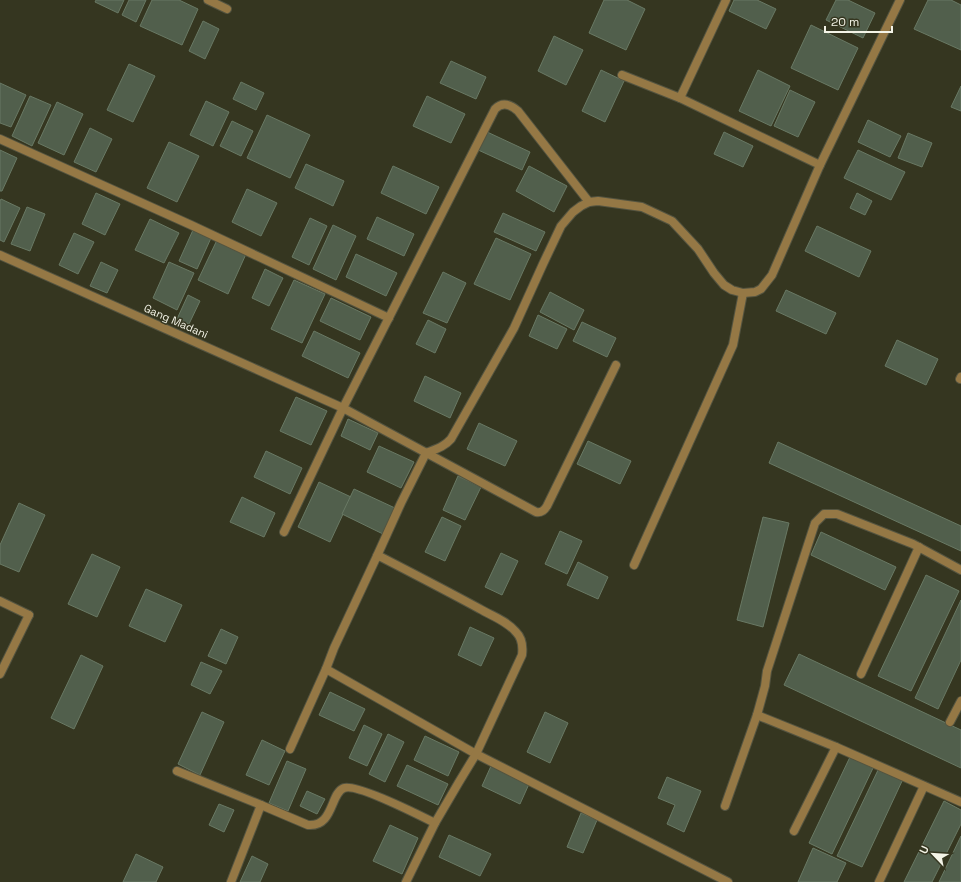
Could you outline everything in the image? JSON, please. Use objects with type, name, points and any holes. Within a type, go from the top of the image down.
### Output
[{"type":"street","points":[[208,0],[227,9]]},
{"type":"street","points":[[680,98],[726,0]]},
{"type":"street","points":[[290,749],[334,648],[401,503],[426,453],[446,444],[451,438],[514,328],[542,264],[561,226],[573,212],[589,202],[598,201],[642,207],[672,221],[698,249],[724,285],[732,290],[743,293],[755,292],[761,289],[772,276],[820,165],[900,0]]},
{"type":"street","points":[[622,75],[680,98],[820,165]]},
{"type":"street","points":[[284,532],[343,408],[498,106],[505,104],[518,111],[589,202]]},
{"type":"street","points":[[0,139],[191,225],[389,318]]},
{"type":"street","name":"Gang Madani","points":[[0,255],[343,408],[536,512],[542,512],[546,506],[616,365]]},
{"type":"street","points":[[634,566],[733,345],[743,293]]},
{"type":"street","points":[[725,806],[757,715],[765,686],[767,671],[815,523],[824,514],[837,514],[919,547],[961,570]]},
{"type":"street","points":[[861,674],[919,547]]},
{"type":"street","points":[[377,556],[382,557],[509,625],[522,641],[523,649],[522,655],[476,754],[435,823],[406,882]]},
{"type":"street","points":[[0,601],[29,615],[0,674]]},
{"type":"street","points":[[326,669],[476,754],[728,882]]},
{"type":"street","points":[[950,722],[961,701]]},
{"type":"street","points":[[757,715],[961,802]]},
{"type":"street","points":[[794,831],[836,748]]},
{"type":"street","points":[[177,771],[308,825],[314,826],[328,815],[338,794],[345,788],[362,791],[435,823]]},
{"type":"street","points":[[879,882],[924,786]]},
{"type":"street","points":[[231,882],[261,805]]},
{"type":"building","points":[[96,0],[124,0],[118,13],[95,2]]},
{"type":"building","points":[[129,0],[146,0],[136,22],[122,15]]},
{"type":"building","points":[[152,0],[179,0],[198,9],[182,45],[140,26]]},
{"type":"building","points":[[604,0],[627,0],[645,9],[626,50],[589,33]]},
{"type":"building","points":[[734,0],[757,0],[776,9],[766,29],[729,11]]},
{"type":"building","points":[[836,0],[848,0],[875,13],[863,38],[826,20]]},
{"type":"building","points":[[928,0],[951,0],[961,5],[961,50],[914,29]]},
{"type":"building","points":[[203,21],[219,29],[205,59],[189,51]]},
{"type":"building","points":[[811,25],[858,48],[838,90],[791,68]]},
{"type":"building","points":[[554,36],[583,50],[566,85],[538,71]]},
{"type":"building","points":[[451,61],[486,77],[476,99],[440,83]]},
{"type":"building","points":[[129,64],[155,76],[133,122],[107,110]]},
{"type":"building","points":[[601,70],[624,81],[605,122],[582,111]]},
{"type":"building","points":[[758,70],[790,86],[771,126],[739,111]]},
{"type":"building","points":[[241,82],[264,93],[256,110],[233,99]]},
{"type":"building","points":[[0,83],[26,95],[11,127],[0,123]]},
{"type":"building","points":[[961,86],[961,111],[951,107]]},
{"type":"building","points":[[790,90],[815,102],[798,137],[774,126]]},
{"type":"building","points":[[30,96],[51,105],[32,146],[12,136]]},
{"type":"building","points":[[427,96],[465,114],[451,143],[413,126]]},
{"type":"building","points":[[206,101],[229,112],[213,146],[190,135]]},
{"type":"building","points":[[57,102],[83,114],[64,155],[38,143]]},
{"type":"building","points":[[267,115],[310,135],[290,178],[247,158]]},
{"type":"building","points":[[868,120],[901,136],[890,157],[858,142]]},
{"type":"building","points":[[232,121],[253,131],[241,156],[220,146]]},
{"type":"building","points":[[90,128],[112,139],[96,172],[74,162]]},
{"type":"building","points":[[485,131],[530,152],[522,170],[476,149]]},
{"type":"building","points":[[724,132],[753,146],[743,167],[714,154]]},
{"type":"building","points":[[908,133],[932,143],[922,167],[898,158]]},
{"type":"building","points":[[169,142],[199,156],[177,202],[147,188]]},
{"type":"building","points":[[0,150],[17,158],[2,191],[0,191]]},
{"type":"building","points":[[858,150],[905,172],[891,200],[844,178]]},
{"type":"building","points":[[306,164],[344,181],[333,206],[295,188]]},
{"type":"building","points":[[393,166],[439,187],[426,214],[381,193]]},
{"type":"building","points":[[529,166],[567,186],[554,212],[516,191]]},
{"type":"building","points":[[247,189],[277,203],[261,236],[232,222]]},
{"type":"building","points":[[96,193],[120,204],[105,235],[82,224]]},
{"type":"building","points":[[857,193],[872,201],[865,215],[850,208]]},
{"type":"building","points":[[1,199],[20,208],[4,242],[0,240]]},
{"type":"building","points":[[27,207],[45,214],[30,251],[11,244]]},
{"type":"building","points":[[503,213],[545,232],[536,251],[494,232]]},
{"type":"building","points":[[377,217],[414,234],[404,256],[367,239]]},
{"type":"building","points":[[310,218],[327,226],[309,265],[292,257]]},
{"type":"building","points":[[150,219],[179,233],[164,263],[135,250]]},
{"type":"building","points":[[333,225],[356,236],[336,280],[313,269]]},
{"type":"building","points":[[817,226],[871,251],[859,277],[805,251]]},
{"type":"building","points":[[193,230],[211,238],[197,269],[179,261]]},
{"type":"building","points":[[74,233],[94,242],[78,274],[59,265]]},
{"type":"building","points":[[496,238],[531,254],[510,300],[474,284]]},
{"type":"building","points":[[217,240],[246,254],[228,294],[198,280]]},
{"type":"building","points":[[356,254],[397,273],[386,296],[346,277]]},
{"type":"building","points":[[101,262],[118,270],[107,293],[90,286]]},
{"type":"building","points":[[169,262],[194,273],[177,310],[153,298]]},
{"type":"building","points":[[265,269],[283,278],[269,306],[252,298]]},
{"type":"building","points":[[443,272],[466,283],[447,323],[423,313]]},
{"type":"building","points":[[294,280],[325,294],[302,343],[271,329]]},
{"type":"building","points":[[786,290],[836,313],[826,334],[776,311]]},
{"type":"building","points":[[550,292],[584,310],[574,330],[540,312]]},
{"type":"building","points":[[188,295],[200,301],[189,324],[177,319]]},
{"type":"building","points":[[331,298],[371,317],[360,340],[320,321]]},
{"type":"building","points":[[538,315],[567,329],[557,349],[529,336]]},
{"type":"building","points":[[428,320],[446,329],[435,353],[416,344]]},
{"type":"building","points":[[582,322],[616,338],[607,357],[573,341]]},
{"type":"building","points":[[314,331],[360,353],[348,378],[302,356]]},
{"type":"building","points":[[897,340],[938,359],[926,385],[885,366]]},
{"type":"building","points":[[425,376],[461,393],[450,418],[414,401]]},
{"type":"building","points":[[296,397],[327,411],[311,445],[280,431]]},
{"type":"building","points":[[348,419],[378,433],[370,450],[341,436]]},
{"type":"building","points":[[479,423],[517,441],[505,466],[467,449]]},
{"type":"building","points":[[588,441],[631,461],[620,484],[577,464]]},
{"type":"building","points":[[778,442],[961,526],[961,551],[769,463]]},
{"type":"building","points":[[379,446],[414,462],[401,488],[367,472]]},
{"type":"building","points":[[266,451],[302,468],[290,494],[254,477]]},
{"type":"building","points":[[458,476],[481,487],[465,520],[443,510]]},
{"type":"building","points":[[319,482],[351,497],[330,542],[298,527]]},
{"type":"building","points":[[354,489],[395,508],[383,534],[342,514]]},
{"type":"building","points":[[242,497],[275,513],[264,537],[230,522]]},
{"type":"building","points":[[19,503],[45,515],[19,572],[0,564],[0,545]]},
{"type":"building","points":[[442,517],[461,526],[445,561],[425,552]]},
{"type":"building","points":[[763,517],[789,523],[763,627],[737,620]]},
{"type":"building","points":[[560,531],[582,541],[567,574],[545,564]]},
{"type":"building","points":[[821,532],[896,567],[885,590],[811,555]]},
{"type":"building","points":[[501,553],[518,561],[502,595],[485,587]]},
{"type":"building","points":[[92,554],[120,567],[97,617],[68,604]]},
{"type":"building","points":[[578,562],[608,577],[598,599],[567,585]]},
{"type":"building","points":[[926,575],[959,591],[911,691],[878,676]]},
{"type":"building","points":[[146,589],[182,605],[165,642],[129,626]]},
{"type":"building","points":[[961,600],[961,660],[938,709],[915,698]]},
{"type":"building","points":[[470,627],[494,638],[481,666],[458,655]]},
{"type":"building","points":[[221,629],[238,637],[226,664],[208,656]]},
{"type":"building","points":[[799,654],[961,730],[961,768],[784,685]]},
{"type":"building","points":[[81,655],[103,666],[74,729],[51,718]]},
{"type":"building","points":[[201,662],[222,671],[210,694],[191,685]]},
{"type":"building","points":[[330,692],[365,709],[354,731],[319,715]]},
{"type":"building","points":[[202,712],[224,722],[200,775],[178,764]]},
{"type":"building","points":[[545,712],[568,723],[550,763],[527,752]]},
{"type":"building","points":[[364,725],[382,734],[367,766],[349,758]]},
{"type":"building","points":[[388,734],[404,742],[385,782],[369,774]]},
{"type":"building","points":[[425,736],[459,752],[448,776],[414,760]]},
{"type":"building","points":[[262,740],[285,751],[269,785],[246,775]]},
{"type":"building","points":[[850,757],[873,768],[832,854],[809,843]]},
{"type":"building","points":[[287,761],[306,769],[288,811],[269,803]]},
{"type":"building","points":[[407,765],[448,784],[438,805],[397,786]]},
{"type":"building","points":[[491,766],[529,784],[520,804],[482,786]]},
{"type":"building","points":[[879,768],[903,779],[862,867],[837,856]]},
{"type":"building","points":[[667,777],[701,791],[684,832],[667,824],[675,805],[658,798]]},
{"type":"building","points":[[307,791],[325,799],[317,814],[300,806]]},
{"type":"building","points":[[944,801],[961,810],[961,824],[932,882],[904,882]]},
{"type":"building","points":[[219,804],[234,810],[224,832],[209,825]]},
{"type":"building","points":[[581,813],[597,820],[583,853],[567,847]]},
{"type":"building","points":[[390,825],[418,838],[402,874],[373,861]]},
{"type":"building","points":[[449,835],[491,854],[480,876],[439,857]]},
{"type":"building","points":[[961,836],[961,882],[939,882]]},
{"type":"building","points":[[813,848],[846,863],[837,882],[798,882]]},
{"type":"building","points":[[136,854],[163,867],[156,882],[123,882]]},
{"type":"building","points":[[252,856],[268,864],[260,882],[240,882]]}]
